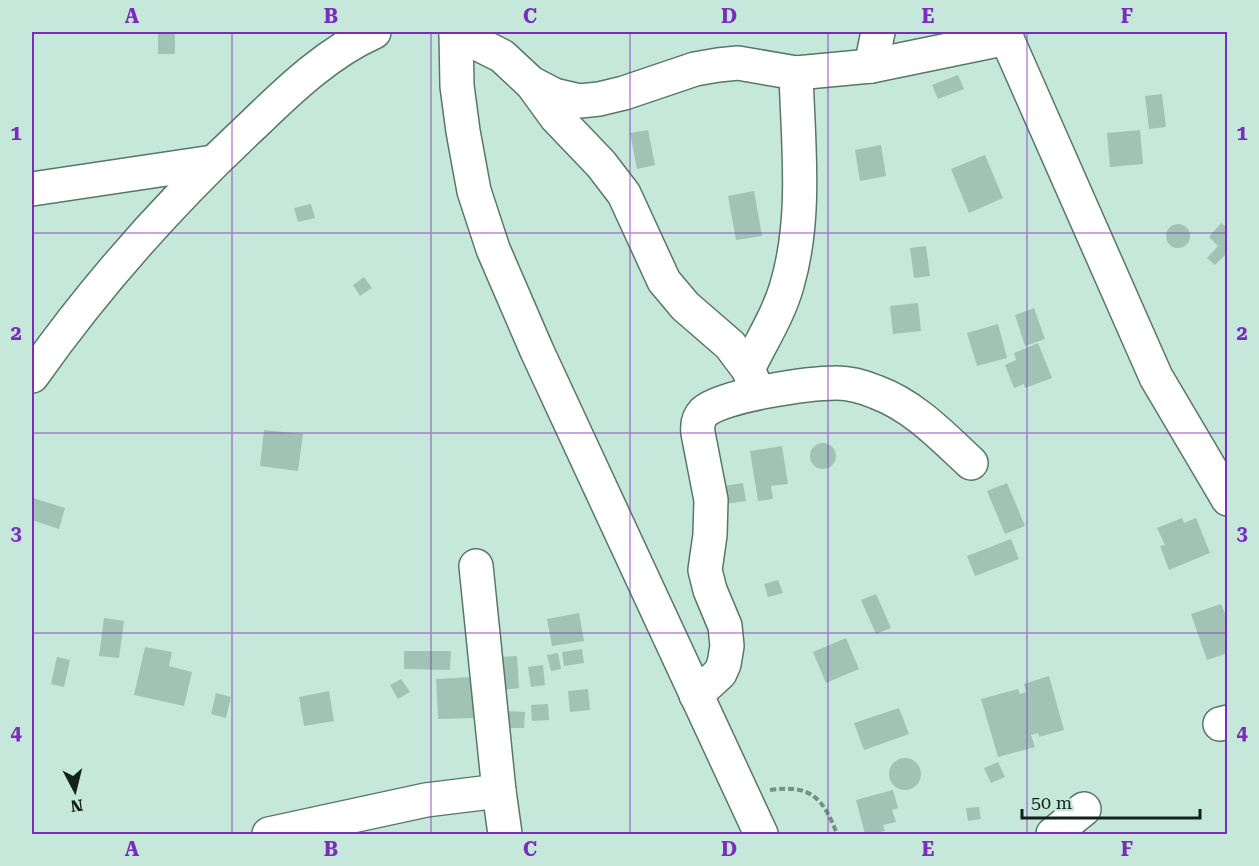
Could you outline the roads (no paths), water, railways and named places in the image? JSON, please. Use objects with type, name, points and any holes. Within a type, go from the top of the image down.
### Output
[{"type":"street","points":[[32,376],[97,289],[213,162],[314,70],[344,48],[373,32]]},
{"type":"street","points":[[753,381],[730,345],[685,306],[664,281],[624,194],[601,164],[556,117],[531,83],[502,56],[456,32],[457,86],[463,131],[474,191],[493,249],[537,351],[760,834]]},
{"type":"street","points":[[871,66],[878,32]]},
{"type":"street","points":[[531,83],[554,95],[580,101],[600,99],[694,69],[718,65],[738,63],[795,73],[871,66],[1006,35],[1156,377],[1227,499]]},
{"type":"street","points":[[753,381],[786,288],[793,263],[798,229],[800,183],[795,73]]},
{"type":"street","points":[[32,189],[213,162]]},
{"type":"street","points":[[696,695],[720,673],[727,646],[725,626],[710,590],[705,570],[710,535],[711,500],[697,422],[703,412],[753,381],[853,384],[879,393],[920,415],[971,463]]},
{"type":"street","points":[[476,566],[499,792],[506,834]]},
{"type":"street","points":[[269,834],[426,800],[499,792]]},
{"type":"street","points":[[1053,834],[1084,809]]}]
